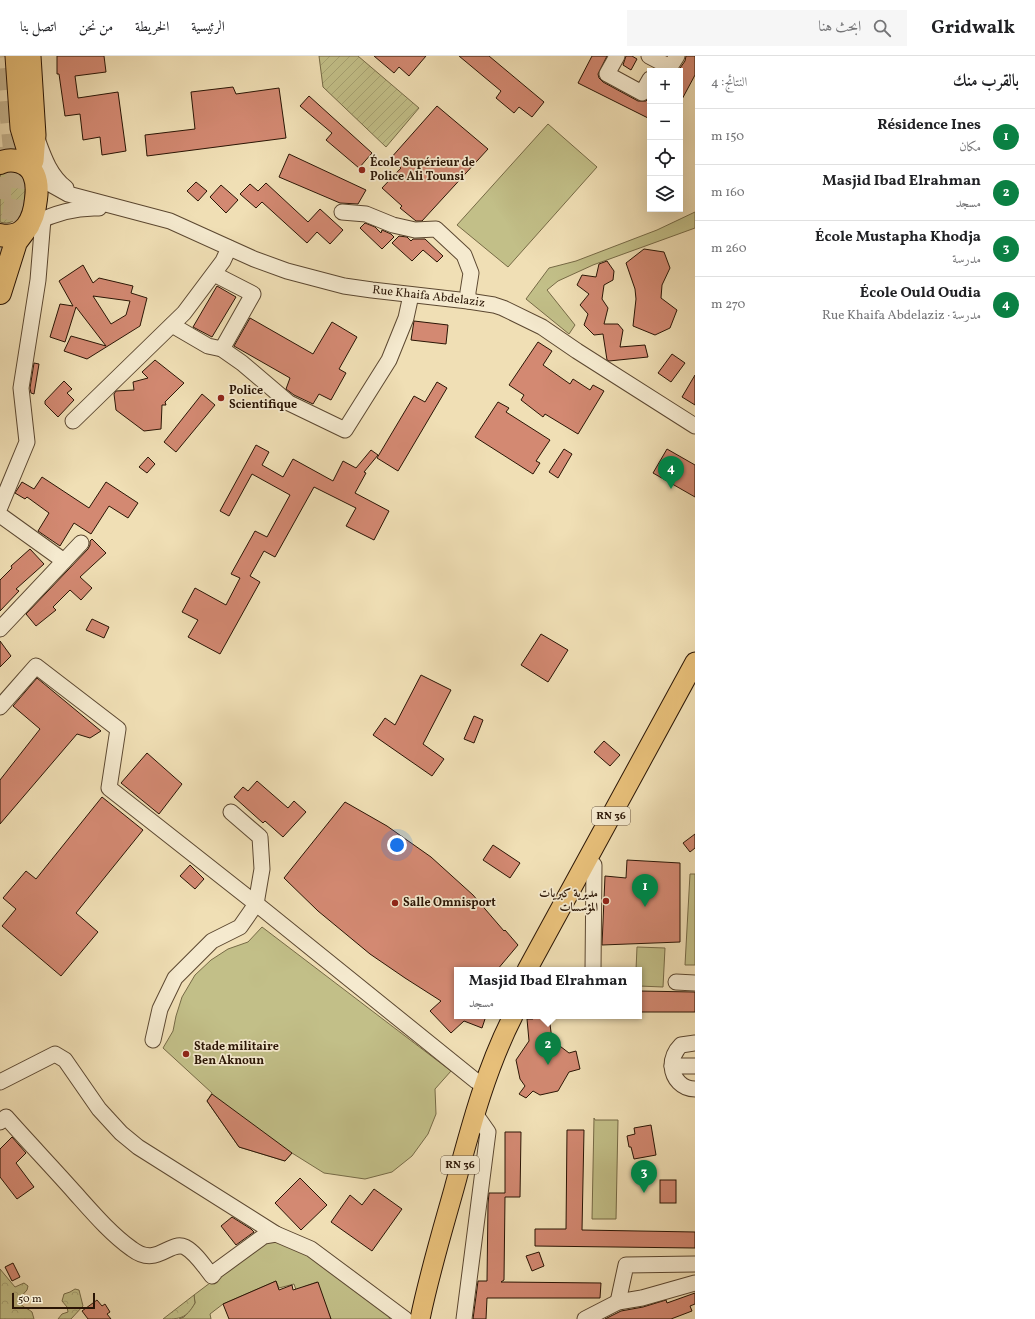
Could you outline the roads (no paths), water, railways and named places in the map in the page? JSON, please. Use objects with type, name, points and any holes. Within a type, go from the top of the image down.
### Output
[{"type":"highway","points":[[0,163],[12,160],[18,161],[34,172],[36,199],[33,215],[36,222]]},
{"type":"highway","points":[[0,235],[13,236],[36,222]]},
{"type":"highway","points":[[0,292],[16,242],[36,222]]},
{"type":"main road","points":[[15,56],[20,128],[34,172]]},
{"type":"main road","points":[[31,56],[36,135],[34,172]]},
{"type":"main road","name":"RN 36","points":[[529,967],[695,662]]},
{"type":"main road","name":"RN 36","points":[[538,967],[695,684]]},
{"type":"main road","name":"RN 36","points":[[413,1319],[476,1081],[503,1019]]},
{"type":"main road","name":"RN 36","points":[[420,1319],[474,1112],[487,1073],[512,1019]]},
{"type":"street","points":[[617,56],[608,74],[642,93],[647,84]]},
{"type":"street","points":[[654,63],[670,67],[677,56]]},
{"type":"street","points":[[36,135],[50,169],[60,183],[73,192],[109,205]]},
{"type":"street","points":[[34,172],[56,188],[68,194],[141,213]]},
{"type":"street","points":[[0,507],[27,442],[21,388],[38,280],[36,222],[62,212],[90,208],[141,213]]},
{"type":"street","points":[[342,212],[366,214],[392,225],[415,230],[436,229],[464,255],[471,273],[468,301]]},
{"type":"street","name":"Rue Khaifa Abdelaziz","points":[[141,213],[159,223],[181,225],[273,267],[309,277],[351,287],[494,305],[532,321],[695,426]]},
{"type":"street","points":[[72,421],[184,313],[224,261],[230,248]]},
{"type":"street","points":[[214,274],[253,294],[222,349]]},
{"type":"street","points":[[172,324],[208,346],[222,349],[242,363],[289,404],[345,430],[389,360],[406,318],[411,295]]},
{"type":"street","points":[[0,515],[64,561]]},
{"type":"street","points":[[0,629],[81,543]]},
{"type":"street","points":[[0,707],[36,666],[118,729],[109,788],[476,1081]]},
{"type":"street","points":[[153,1040],[160,1009],[175,978],[212,940],[240,927],[256,904],[262,869],[260,838],[231,812]]},
{"type":"street","points":[[593,967],[594,865]]},
{"type":"street","points":[[676,982],[695,983]]},
{"type":"street","points":[[695,1043],[681,1045],[676,1051],[672,1066],[676,1079],[682,1086],[695,1089]]},
{"type":"street","points":[[0,1082],[55,1054],[65,1060],[99,1109],[120,1133],[138,1147],[276,1234],[311,1249],[405,1319]]},
{"type":"street","points":[[672,1066],[695,1066]]},
{"type":"street","points":[[464,1319],[488,1132],[474,1112]]},
{"type":"street","points":[[0,1122],[6,1118],[107,1228],[133,1250],[148,1256],[156,1256],[176,1246],[184,1246],[193,1252],[212,1276],[216,1271],[264,1236],[276,1234]]},
{"type":"street","points":[[618,1302],[626,1265],[695,1264]]},
{"type":"street","points":[[585,1319],[618,1302],[642,1298],[695,1283]]},
{"type":"tunnel","points":[[4,253],[14,211],[17,187],[5,56]]},
{"type":"tunnel","points":[[0,147],[0,199]]},
{"type":"place","name":"École Supérieur de Police Ali Tounsi","points":[[362,170]]},
{"type":"place","name":"Police Scientifique","points":[[221,398]]},
{"type":"place","name":"École Ould Oudia","points":[[671,489]]},
{"type":"place","name":"مديرية كبريات المؤسسات","points":[[606,901]]},
{"type":"place","name":"Salle Omnisport","points":[[395,903]]},
{"type":"place","name":"Résidence Ines","points":[[645,907]]},
{"type":"place","name":"Stade militaire Ben Aknoun","points":[[186,1054]]},
{"type":"place","name":"Masjid Ibad Elrahman","points":[[548,1065]]},
{"type":"place","name":"École Mustapha Khodja","points":[[644,1193]]}]
